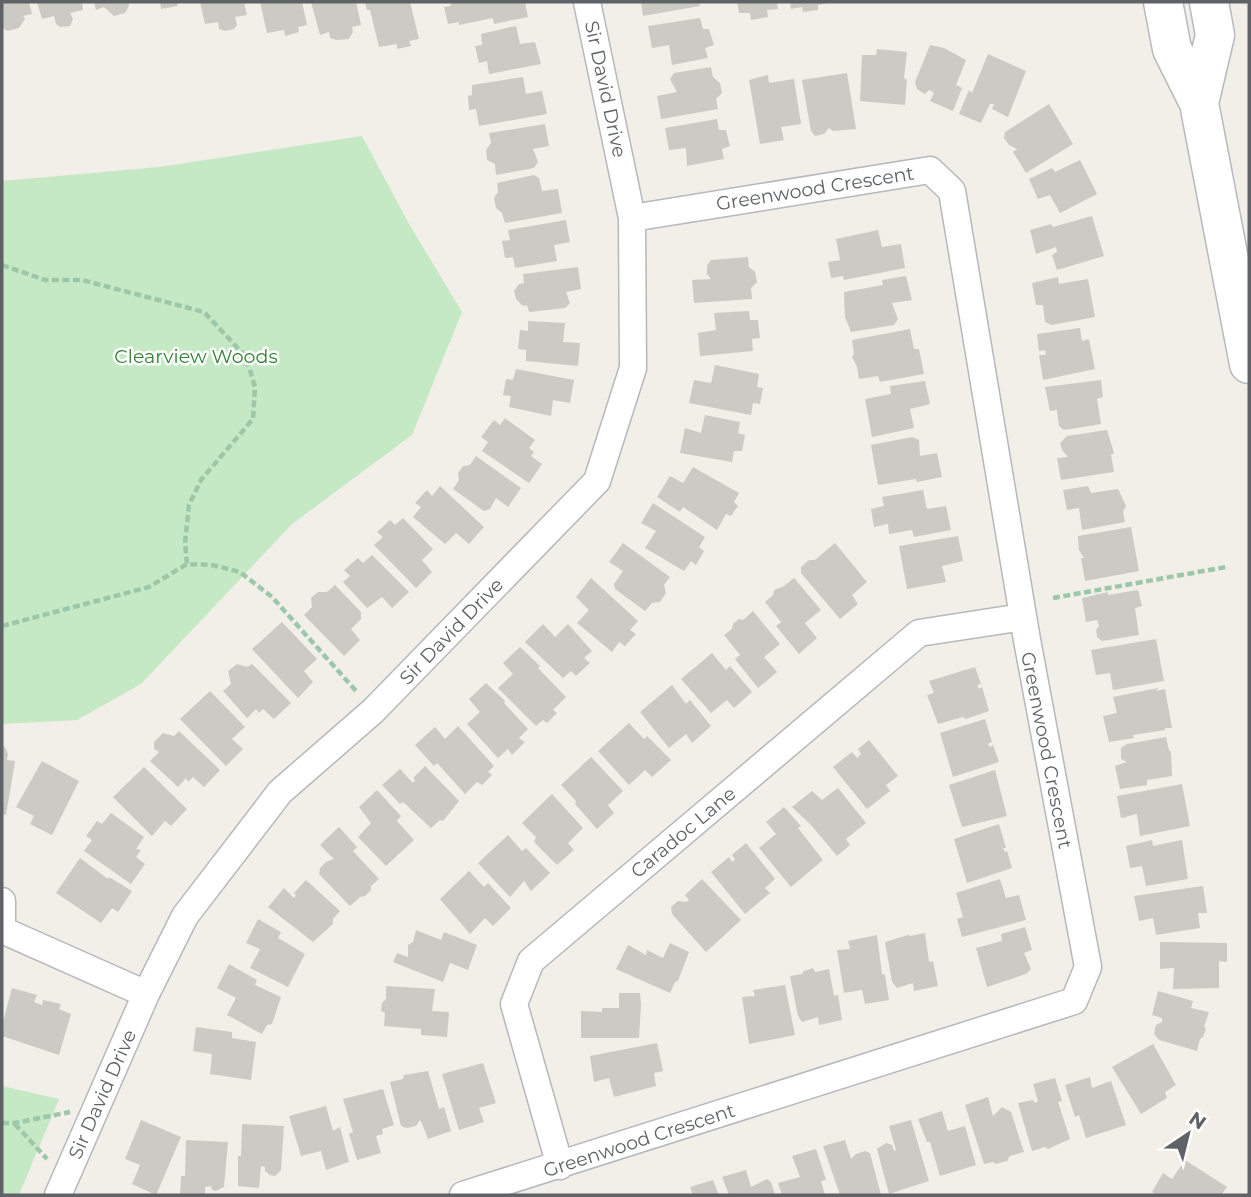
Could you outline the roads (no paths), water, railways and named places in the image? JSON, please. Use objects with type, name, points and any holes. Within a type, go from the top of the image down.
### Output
[{"type":"main road","points":[[1163,2],[1171,49],[1199,103],[1249,364]]},
{"type":"main road","points":[[1199,103],[1215,34],[1209,2]]},
{"type":"street","name":"Sir David Drive","points":[[62,1187],[146,994],[186,916],[280,792],[373,711],[597,481],[633,368],[632,218],[587,2]]},
{"type":"street","name":"Greenwood Crescent","points":[[463,1195],[1074,1000],[1088,967],[1023,617],[952,191],[930,170],[632,218]]},
{"type":"street","name":"Caradoc Lane","points":[[560,1166],[514,1004],[531,961],[919,633],[1023,617]]},
{"type":"street","points":[[2,901],[2,920]]},
{"type":"street","points":[[2,930],[146,994]]},
{"type":"park label","name":"Clearview Woods","points":[[196,356]]}]
